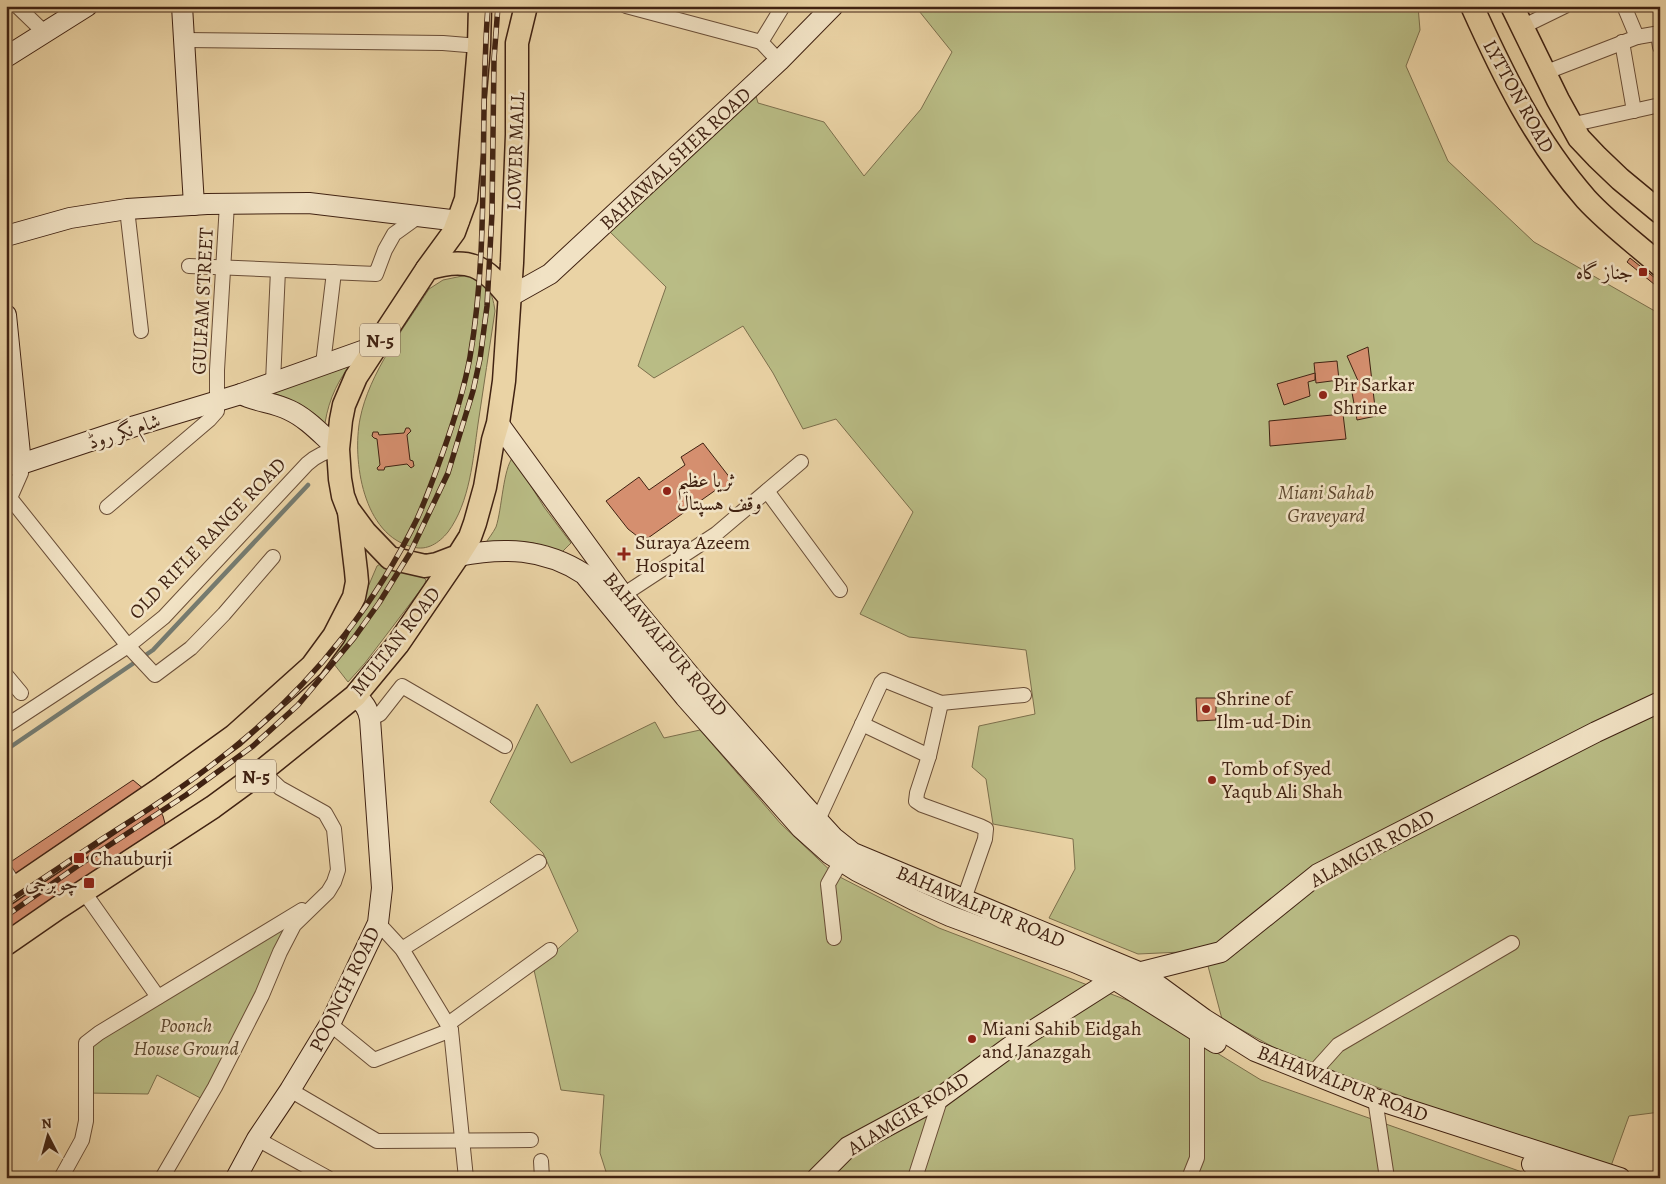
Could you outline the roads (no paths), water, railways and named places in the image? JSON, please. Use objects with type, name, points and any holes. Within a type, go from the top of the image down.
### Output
[{"type":"main road","points":[[6,57],[87,6]]},
{"type":"main road","points":[[182,6],[194,205]]},
{"type":"main road","name":"LOWER MALL","points":[[509,297],[517,135],[517,43],[526,6]]},
{"type":"main road","name":"BAHAWAL SHER ROAD","points":[[509,297],[550,274],[779,61],[833,6]]},
{"type":"main road","name":"LYTTON ROAD","points":[[1472,6],[1525,115],[1548,152],[1587,200],[1660,264]]},
{"type":"main road","name":"LYTTON ROAD","points":[[1512,6],[1544,73],[1579,138],[1596,157],[1660,212]]},
{"type":"main road","name":"LOWER MALL","points":[[459,221],[466,199],[482,9]]},
{"type":"main road","points":[[1525,115],[1558,100]]},
{"type":"main road","points":[[6,236],[70,218],[127,209],[194,205],[309,203],[459,221]]},
{"type":"main road","name":"N-5","points":[[10,885],[171,781],[234,736],[312,666],[334,636],[354,597],[356,582],[348,509],[340,478],[338,449],[341,420],[349,391],[361,368],[454,232],[459,221]]},
{"type":"main road","points":[[427,269],[441,264],[460,263],[475,266],[486,271],[496,280],[509,297]]},
{"type":"main road","name":"N-5","points":[[348,509],[365,532],[390,558],[425,566],[437,564],[458,556],[470,537],[475,523],[485,487],[498,422],[504,374],[509,297]]},
{"type":"main road","points":[[6,315],[13,465]]},
{"type":"main road","name":"شام نگر روڈ","points":[[13,465],[241,394],[376,346]]},
{"type":"main road","points":[[241,394],[251,399],[271,403],[290,410],[311,425],[338,449]]},
{"type":"main road","name":"BAHAWALPUR ROAD","points":[[498,422],[623,595],[692,678],[833,837],[853,853],[1141,973],[1204,1019],[1255,1051],[1312,1074],[1376,1106],[1620,1178]]},
{"type":"main road","name":"BAHAWALPUR ROAD","points":[[458,556],[480,552],[515,550],[536,554],[564,563],[584,574],[685,698],[802,828],[830,854],[857,871],[950,916],[1074,962],[1114,979],[1250,1063],[1376,1106],[1573,1178]]},
{"type":"main road","name":"MULTAN ROAD","points":[[6,944],[213,807],[262,771],[355,696],[398,644],[458,556]]},
{"type":"main road","name":"POONCH ROAD","points":[[236,1178],[257,1139],[290,1090],[330,1024],[378,923],[382,888],[370,719],[369,710],[355,696]]},
{"type":"main road","name":"ALAMGIR ROAD","points":[[817,1178],[848,1147],[941,1097],[1026,1035],[1114,979],[1221,952],[1318,874],[1596,732],[1660,702]]},
{"type":"street","points":[[17,6],[45,33]]},
{"type":"street","points":[[626,6],[762,42],[779,61]]},
{"type":"street","points":[[762,42],[783,6]]},
{"type":"street","points":[[1522,27],[1565,6]]},
{"type":"street","points":[[1624,6],[1637,36]]},
{"type":"street","points":[[1544,73],[1637,36],[1659,38]]},
{"type":"street","points":[[184,40],[443,43],[479,46]]},
{"type":"street","points":[[1622,42],[1634,111]]},
{"type":"street","points":[[1570,124],[1660,105]]},
{"type":"street","name":"GULFAM STREET","points":[[218,401],[217,370],[227,204]]},
{"type":"street","points":[[127,209],[141,331]]},
{"type":"street","points":[[189,266],[376,274],[385,250],[394,234],[418,216]]},
{"type":"street","points":[[272,382],[278,270]]},
{"type":"street","points":[[323,364],[334,272]]},
{"type":"street","points":[[107,507],[209,420],[217,411],[218,401]]},
{"type":"street","name":"OLD RIFLE RANGE ROAD","points":[[6,726],[131,648],[164,616],[316,456],[323,452],[338,449]]},
{"type":"street","points":[[623,595],[716,534],[802,462]]},
{"type":"street","points":[[13,465],[21,473],[8,500],[155,675],[191,648],[224,614],[273,556]]},
{"type":"street","points":[[767,491],[840,590]]},
{"type":"street","points":[[6,675],[21,693]]},
{"type":"street","points":[[818,820],[884,680],[941,703],[1024,695]]},
{"type":"street","points":[[370,719],[380,714],[402,686],[505,746]]},
{"type":"street","points":[[941,703],[916,801],[986,829],[986,839],[964,899]]},
{"type":"street","points":[[862,724],[929,756]]},
{"type":"street","points":[[162,1178],[215,1087],[262,995],[280,952],[294,925],[328,892],[338,870],[334,829],[325,813],[280,788],[262,771]]},
{"type":"street","points":[[834,938],[828,884],[841,861]]},
{"type":"street","points":[[402,949],[539,862]]},
{"type":"street","points":[[84,892],[158,997]]},
{"type":"street","points":[[61,1178],[82,1140],[86,1121],[86,1043],[317,901]]},
{"type":"street","points":[[378,923],[402,949],[450,1027],[466,1178]]},
{"type":"street","points":[[1312,1074],[1338,1046],[1512,943]]},
{"type":"street","points":[[330,1024],[374,1060],[450,1027],[550,950]]},
{"type":"street","points":[[1189,1178],[1197,1158],[1197,1031]]},
{"type":"street","points":[[290,1090],[377,1142],[530,1140]]},
{"type":"street","points":[[915,1178],[941,1097]]},
{"type":"street","points":[[1376,1106],[1387,1178]]},
{"type":"street","points":[[257,1139],[328,1178]]},
{"type":"street","points":[[541,1160],[542,1178]]},
{"type":"waterway","points":[[6,750],[153,650],[308,485]]},
{"type":"railway","points":[[6,903],[178,790],[250,734],[300,687],[323,662],[365,608],[401,549],[421,511],[431,486],[458,405],[470,357],[480,270],[485,50],[488,6]]},
{"type":"railway","points":[[6,916],[76,867],[186,795],[253,746],[298,705],[354,638],[379,603],[410,553],[448,473],[473,391],[480,359],[487,306],[492,213],[494,59],[498,6]]},
{"type":"place","name":"جناز گاہ","points":[[1643,272]]},
{"type":"place","name":"Pir Sarkar Shrine","points":[[1323,395]]},
{"type":"place","name":"ثریا عظیم وقف ہسپتال","points":[[667,491]]},
{"type":"place","name":"Suraya Azeem Hospital","points":[[624,554]]},
{"type":"place","name":"Shrine of Ilm-ud-Din","points":[[1206,709]]},
{"type":"place","name":"Tomb of Syed Yaqub Ali Shah","points":[[1212,780]]},
{"type":"place","name":"Chauburji","points":[[79,858]]},
{"type":"place","name":"چوبرجی","points":[[89,883]]},
{"type":"place","name":"Miani Sahib Eidgah and Janazgah","points":[[972,1039]]},
{"type":"park label","name":"Miani Sahab Graveyard","points":[[1326,504]]},
{"type":"park label","name":"Poonch House Ground","points":[[186,1036]]}]
